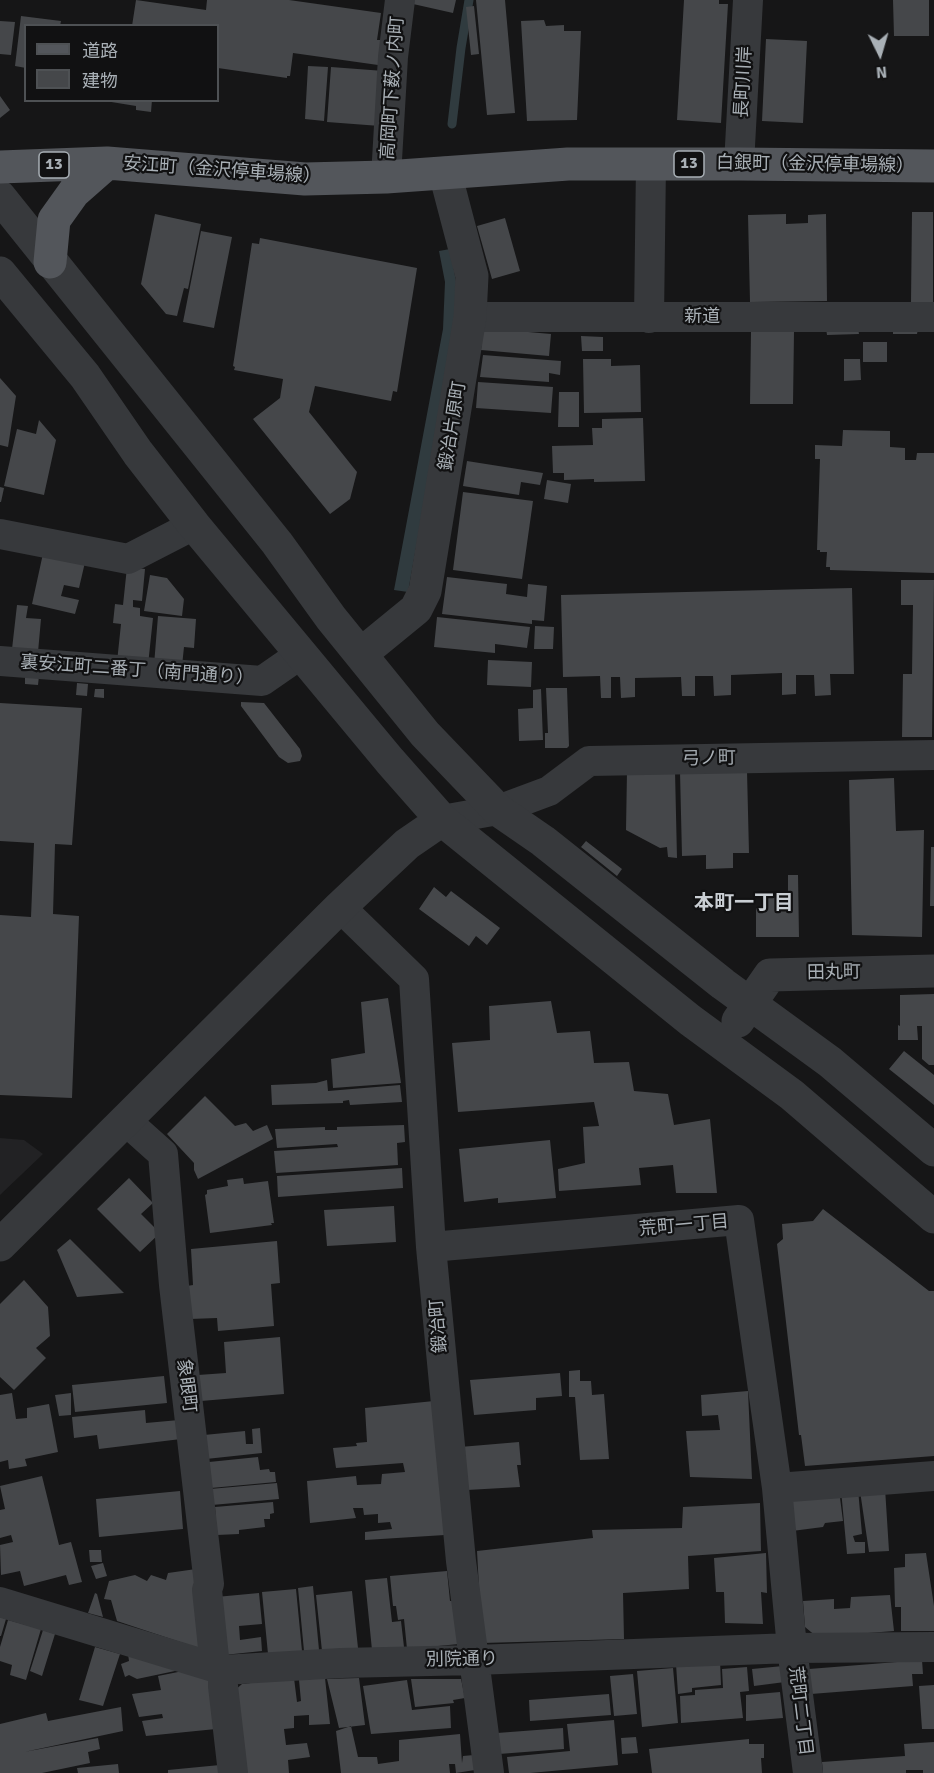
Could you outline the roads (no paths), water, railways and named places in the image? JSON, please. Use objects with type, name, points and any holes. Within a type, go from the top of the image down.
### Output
[{"type":"main road","name":"安江町（金沢停車場線）","points":[[0,168],[107,163],[305,179],[445,173]]},
{"type":"main road","points":[[50,262],[54,220],[75,192],[107,163]]},
{"type":"main road","name":"白銀町（金沢停車場線）","points":[[445,173],[568,164],[934,166]]},
{"type":"street","name":"高岡町下薮ノ内町","points":[[386,177],[396,0]]},
{"type":"street","name":"長町川岸","points":[[739,164],[748,0]]},
{"type":"street","points":[[649,318],[651,164]]},
{"type":"street","name":"鍛冶片原町","points":[[362,654],[416,609],[425,591],[470,317],[472,276],[445,173]]},
{"type":"street","points":[[0,197],[277,543],[331,618],[425,734],[498,810],[543,841],[749,1004],[830,1062],[934,1150]]},
{"type":"street","points":[[2,279],[85,376],[138,453],[194,525],[390,761],[442,820],[681,1012],[792,1095],[934,1217]]},
{"type":"street","name":"新道","points":[[470,317],[934,317]]},
{"type":"street","points":[[0,534],[128,559],[194,525]]},
{"type":"street","name":"裏安江町二番丁（南門通り）","points":[[0,661],[262,681],[301,654]]},
{"type":"street","name":"弓ノ町","points":[[442,820],[498,810],[549,791],[589,761],[934,755]]},
{"type":"street","points":[[0,1245],[340,907],[407,844],[442,820]]},
{"type":"street","name":"鍛冶町","points":[[340,907],[414,979],[431,1247],[461,1561],[489,1773]]},
{"type":"street","name":"田丸町","points":[[749,1004],[770,975],[934,971]]},
{"type":"street","points":[[723,1043],[749,1004]]},
{"type":"street","name":"象眼町","points":[[125,1120],[163,1154],[174,1285],[209,1584],[207,1590],[223,1686],[233,1773]]},
{"type":"street","name":"荒町一丁目","points":[[431,1247],[739,1220],[777,1488]]},
{"type":"street","points":[[777,1488],[934,1476]]},
{"type":"street","name":"荒町二丁目","points":[[777,1488],[792,1648],[808,1773]]},
{"type":"street","name":"別院通り","points":[[0,1602],[219,1669],[792,1648],[934,1647]]},
{"type":"waterway","points":[[452,124],[469,0]]},
{"type":"district","name":"本町一丁目","points":[[744,904]]}]
